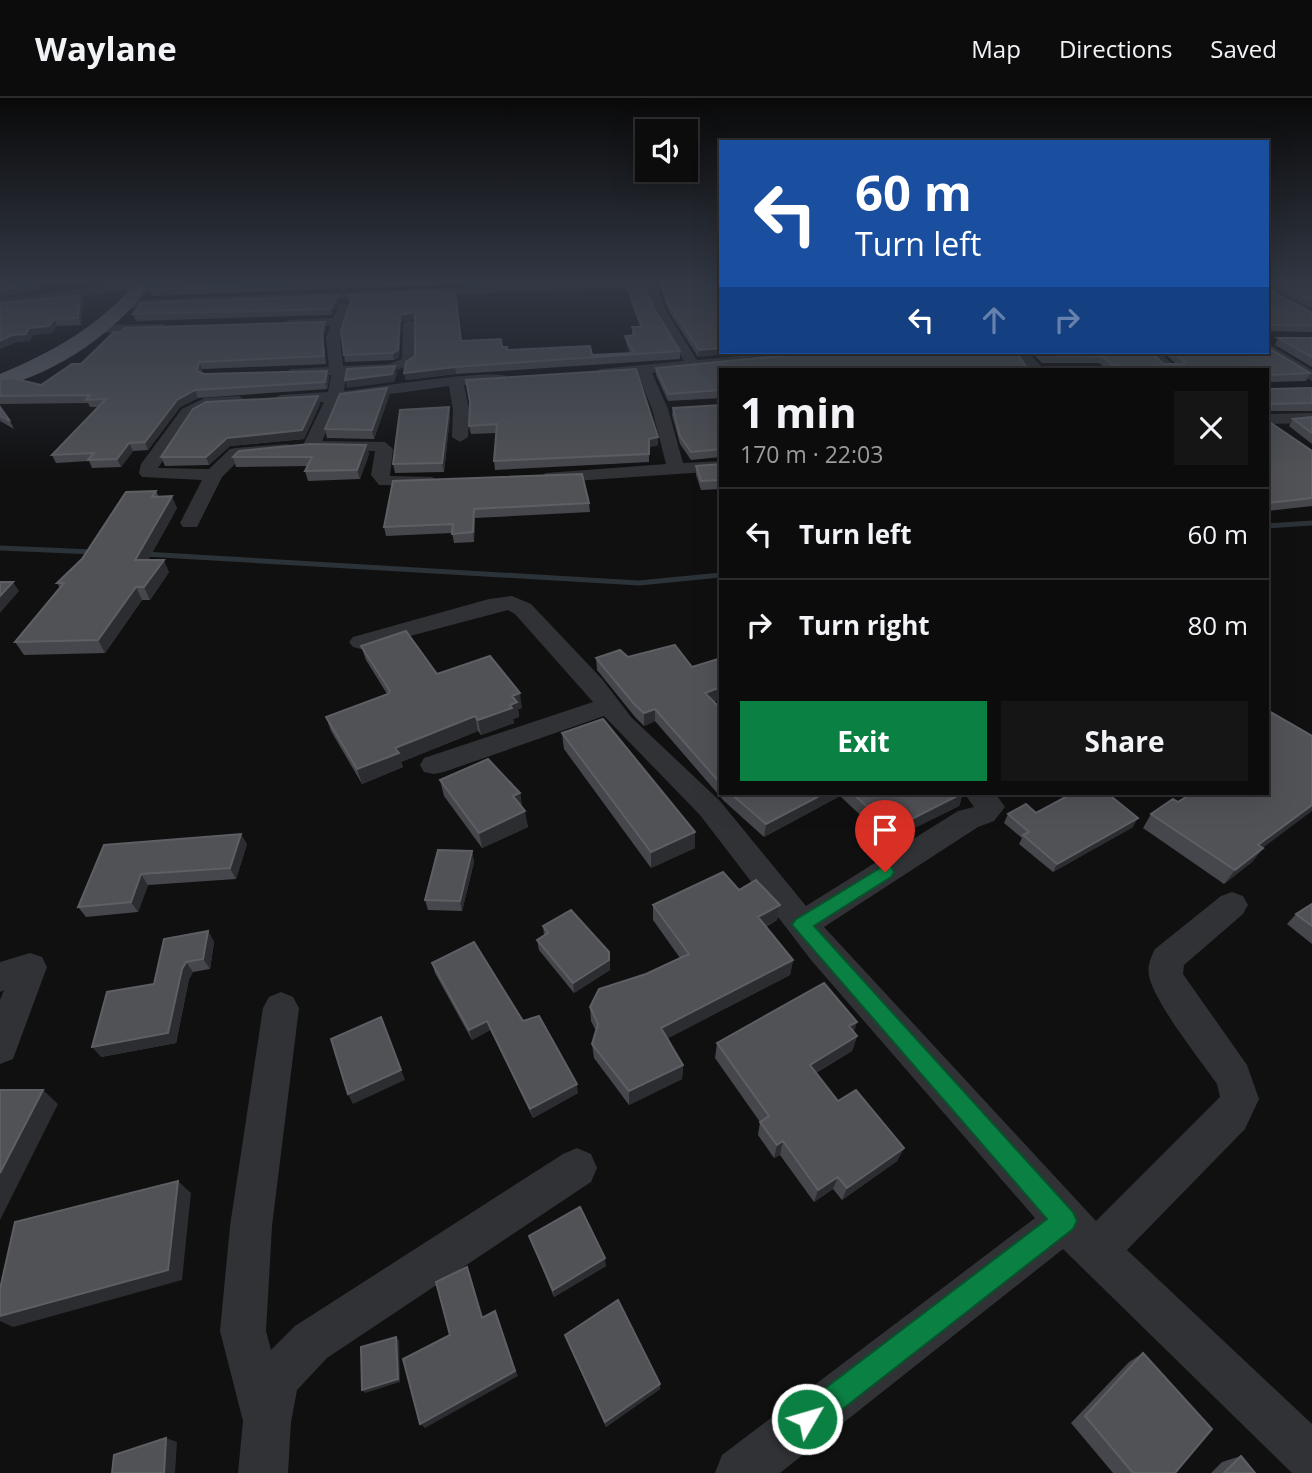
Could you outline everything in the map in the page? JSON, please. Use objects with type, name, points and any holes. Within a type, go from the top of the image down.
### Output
[{"type":"highway","points":[[0,381],[76,344]]},
{"type":"street","points":[[312,445],[335,396],[339,372],[333,344]]},
{"type":"street","points":[[273,373],[339,372],[405,365],[409,361],[409,344]]},
{"type":"street","points":[[680,344],[692,363]]},
{"type":"street","points":[[1275,344],[1312,377]]},
{"type":"street","points":[[588,373],[763,354]]},
{"type":"street","points":[[1022,354],[1036,368]]},
{"type":"street","points":[[1153,354],[1171,368]]},
{"type":"street","points":[[643,369],[666,408],[676,469]]},
{"type":"street","points":[[214,475],[148,473],[153,459],[188,412],[196,407],[516,377]]},
{"type":"street","points":[[456,381],[461,410],[460,437]]},
{"type":"street","points":[[1269,420],[1312,418]]},
{"type":"street","points":[[1269,422],[1285,434]]},
{"type":"street","points":[[190,523],[214,475],[236,453],[312,445],[379,446],[384,449],[380,475],[393,483],[450,482]]},
{"type":"street","points":[[526,479],[719,466]]},
{"type":"street","points":[[361,642],[497,604],[512,603],[523,609],[562,649],[608,706],[652,754],[710,808],[802,925],[1081,1236],[1312,1458]]},
{"type":"street","points":[[434,765],[608,706]]},
{"type":"street","points":[[802,925],[968,819],[984,814],[991,807],[980,795]]},
{"type":"street","points":[[740,1473],[1081,1236],[1231,1116],[1240,1099],[1234,1076],[1179,999],[1166,975],[1167,959],[1231,905]]},
{"type":"street","points":[[0,977],[30,967],[0,1047]]},
{"type":"street","points":[[267,1422],[243,1331],[251,1226],[281,1008]]},
{"type":"street","points":[[263,1473],[267,1422],[276,1378],[311,1342],[577,1168]]},
{"type":"building","points":[[101,344],[323,344],[324,356],[199,362],[197,371],[204,374],[327,371],[325,382],[195,390],[177,400],[145,442],[129,443],[117,459],[88,460],[94,453],[52,455],[106,399],[86,400],[90,395],[0,396],[0,380],[11,378],[41,385],[72,364],[81,364]]},
{"type":"building","points":[[343,344],[398,344],[398,350],[393,353],[344,355]]},
{"type":"building","points":[[415,344],[502,344],[507,350],[590,346],[592,355],[634,353],[629,344],[676,344],[680,351],[404,373],[406,362],[415,356]]},
{"type":"building","points":[[695,344],[719,344],[719,348],[699,350]]},
{"type":"building","points":[[1289,344],[1312,344],[1312,357]]},
{"type":"building","points":[[1269,348],[1310,373],[1270,375],[1269,389],[1269,368],[1116,368],[1102,356],[1043,354],[1152,354],[1164,364],[1185,362],[1175,354],[1269,354]]},
{"type":"building","points":[[801,354],[1020,354],[1018,355],[1027,368],[719,368],[719,390],[668,394],[656,368]]},
{"type":"building","points":[[395,366],[392,374],[345,380],[347,369]]},
{"type":"building","points":[[636,369],[658,437],[649,439],[649,454],[494,461],[497,424],[469,426],[470,402],[466,380]]},
{"type":"building","points":[[387,388],[372,430],[325,429],[340,394]]},
{"type":"building","points":[[1312,388],[1312,403],[1271,404],[1269,415],[1269,389]]},
{"type":"building","points":[[318,396],[302,430],[227,438],[206,457],[161,457],[193,409],[206,402]]},
{"type":"building","points":[[719,405],[719,449],[691,452],[680,436],[673,408]]},
{"type":"building","points":[[0,407],[10,421],[0,416]]},
{"type":"building","points":[[449,407],[442,463],[393,464],[400,410]]},
{"type":"building","points":[[1312,417],[1312,433],[1293,419]]},
{"type":"building","points":[[1269,422],[1312,451],[1312,498],[1269,503]]},
{"type":"building","points":[[310,444],[366,445],[357,470],[305,471],[312,457],[233,457],[239,451]]},
{"type":"building","points":[[719,464],[719,480],[701,481],[696,466]]},
{"type":"building","points":[[582,474],[589,503],[474,509],[473,532],[452,534],[453,524],[384,527],[393,481]]},
{"type":"building","points":[[156,491],[152,497],[172,496],[135,560],[164,560],[144,587],[136,587],[98,640],[15,642],[64,583],[57,583],[82,559],[126,492]]},
{"type":"building","points":[[0,582],[13,582],[0,596]]},
{"type":"building","points":[[406,631],[437,674],[490,656],[520,693],[512,696],[517,702],[510,705],[512,708],[478,720],[475,716],[395,748],[399,753],[357,769],[326,717],[388,694],[390,691],[361,646]]},
{"type":"building","points":[[675,645],[692,667],[719,659],[719,688],[705,693],[719,707],[719,782],[655,709],[644,713],[596,658],[620,650],[628,657]]},
{"type":"building","points":[[1269,711],[1312,736],[1312,805],[1258,845],[1263,848],[1235,870],[1151,814],[1173,799],[1178,802],[1189,795],[1269,795]]},
{"type":"building","points":[[603,719],[695,832],[651,852],[562,733]]},
{"type":"building","points":[[488,759],[520,793],[513,796],[525,811],[479,833],[440,780]]},
{"type":"building","points":[[732,795],[821,795],[766,824]]},
{"type":"building","points":[[854,795],[959,795],[892,829]]},
{"type":"building","points":[[1069,795],[1109,795],[1138,818],[1057,864],[1023,835],[1029,832],[1008,814],[1026,804],[1036,813]]},
{"type":"building","points":[[241,834],[230,868],[141,874],[131,902],[78,907],[104,845]]},
{"type":"building","points":[[438,850],[472,851],[460,901],[425,900]]},
{"type":"building","points":[[723,872],[739,890],[756,880],[780,905],[758,917],[793,960],[661,1028],[683,1065],[629,1091],[592,1044],[598,1024],[590,1007],[599,989],[646,974],[689,954],[653,905]]},
{"type":"building","points":[[1312,904],[1312,926],[1296,914]]},
{"type":"building","points":[[571,910],[609,952],[609,960],[573,983],[537,940],[548,933],[543,926]]},
{"type":"building","points":[[208,931],[203,959],[186,962],[182,969],[168,1033],[92,1047],[107,992],[154,984],[164,939]]},
{"type":"building","points":[[474,942],[523,1021],[539,1016],[577,1084],[530,1109],[487,1021],[469,1030],[432,963]]},
{"type":"building","points":[[824,983],[857,1022],[849,1026],[857,1036],[810,1065],[838,1101],[856,1090],[904,1148],[847,1188],[838,1177],[818,1190],[783,1141],[777,1145],[760,1122],[769,1116],[717,1043]]},
{"type":"building","points":[[381,1017],[401,1070],[348,1094],[331,1039]]},
{"type":"building","points":[[0,1090],[43,1090],[0,1173]]},
{"type":"building","points":[[178,1181],[168,1270],[0,1316],[0,1289],[15,1222]]},
{"type":"building","points":[[580,1207],[605,1258],[553,1290],[529,1236]]},
{"type":"building","points":[[467,1267],[482,1318],[495,1311],[515,1371],[420,1424],[403,1359],[450,1335],[436,1282]]},
{"type":"building","points":[[618,1300],[660,1384],[605,1422],[565,1335]]},
{"type":"building","points":[[396,1337],[398,1379],[362,1390],[361,1347]]},
{"type":"building","points":[[1143,1353],[1212,1429],[1175,1473],[1133,1473],[1085,1416]]},
{"type":"building","points":[[166,1438],[164,1473],[112,1473],[114,1455]]},
{"type":"building","points":[[1241,1456],[1255,1473],[1224,1473]]},
{"type":"waterway","points":[[1269,526],[1312,523]]},
{"type":"waterway","points":[[0,548],[94,552]]},
{"type":"waterway","points":[[144,554],[639,583],[719,575]]},
{"type":"route","points":[[807,1419],[1065,1221],[802,925],[885,872]]}]
